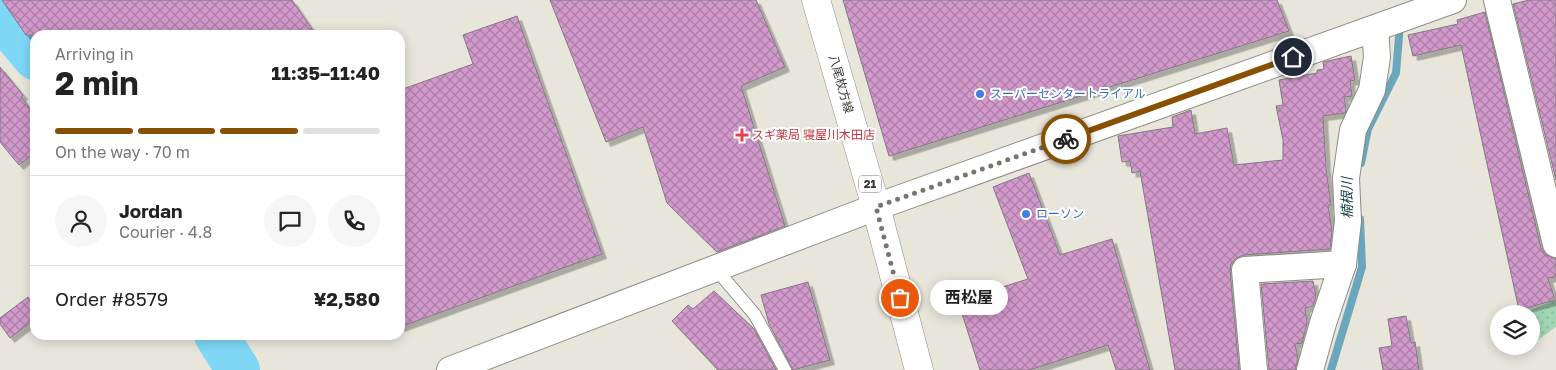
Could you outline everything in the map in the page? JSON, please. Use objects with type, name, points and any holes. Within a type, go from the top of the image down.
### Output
[{"type":"main road","name":"八尾枚方線","points":[[816,0],[876,207],[919,370]]},
{"type":"street","points":[[450,370],[491,363],[716,269],[876,207],[1453,0]]},
{"type":"street","points":[[1497,0],[1556,244]]},
{"type":"street","points":[[1310,370],[1322,323],[1343,264],[1348,221],[1346,178],[1352,130],[1372,90],[1380,27]]},
{"type":"street","points":[[1254,370],[1245,270],[1343,264]]},
{"type":"lane","points":[[716,269],[755,315],[785,370]]},
{"type":"green space","points":[[1556,300],[1556,327],[1540,339],[1540,306]]},
{"type":"building","points":[[2,0],[292,0],[313,30],[30,30],[30,35],[26,35]]},
{"type":"building","points":[[550,0],[756,0],[785,67],[741,86],[785,226],[717,252],[667,203],[643,127],[606,142]]},
{"type":"building","name":"スーパーセンタートライアル","points":[[843,0],[1277,0],[1289,31],[889,156]]},
{"type":"building","points":[[1529,0],[1556,0],[1556,180],[1513,4]]},
{"type":"building","points":[[1485,12],[1541,248],[1546,255],[1556,259],[1556,277],[1548,278],[1555,300],[1537,305],[1518,305],[1461,45],[1413,56],[1408,35],[1458,24],[1457,20]]},
{"type":"building","points":[[517,16],[602,254],[405,325],[405,88],[473,64],[463,35]]},
{"type":"building","points":[[1351,56],[1355,80],[1350,81],[1352,96],[1344,97],[1345,113],[1323,116],[1326,169],[1331,205],[1328,205],[1332,231],[1330,249],[1244,255],[1236,258],[1231,264],[1230,271],[1239,370],[1175,370],[1140,171],[1132,173],[1130,161],[1122,162],[1118,136],[1173,127],[1172,117],[1191,110],[1195,134],[1227,128],[1234,165],[1283,160],[1283,140],[1276,106],[1283,105],[1279,80],[1317,73],[1317,70],[1324,69],[1323,62]]},
{"type":"building","points":[[0,67],[23,95],[21,97],[30,109],[30,156],[19,165],[0,142]]},
{"type":"building","points":[[1029,173],[1060,255],[1112,239],[1150,370],[1116,370],[1108,345],[1029,370],[980,370],[958,301],[1028,279],[993,187]]},
{"type":"building","points":[[1313,281],[1316,296],[1313,306],[1305,308],[1307,323],[1302,343],[1295,344],[1298,359],[1295,370],[1269,370],[1261,284]]},
{"type":"building","points":[[808,282],[830,360],[793,370],[769,324],[761,295]]},
{"type":"building","points":[[714,291],[754,329],[776,370],[718,370],[672,321],[688,305],[693,309]]},
{"type":"building","points":[[28,297],[30,300],[30,323],[10,338],[0,324],[0,318]]},
{"type":"building","points":[[1406,316],[1411,343],[1415,342],[1419,370],[1383,370],[1379,348],[1392,346],[1388,319]]},
{"type":"waterway","points":[[0,16],[30,52]]},
{"type":"waterway","name":"楠根川","points":[[1361,163],[1368,129],[1396,73],[1400,24]]},
{"type":"waterway","name":"楠根川","points":[[1331,370],[1362,267],[1360,219]]},
{"type":"waterway","points":[[219,340],[238,370]]},
{"type":"way so far","points":[[900,298],[876,207],[1066,139]]},
{"type":"place","name":"スーパーセンタートライアル","points":[[980,94]]},
{"type":"place","name":"スギ薬局 寝屋川木田店","points":[[742,135]]},
{"type":"place","name":"ローソン","points":[[1026,214]]},
{"type":"place","name":"西松屋","points":[[900,298]]},
{"type":"route","points":[[1066,139],[1293,57]]}]
